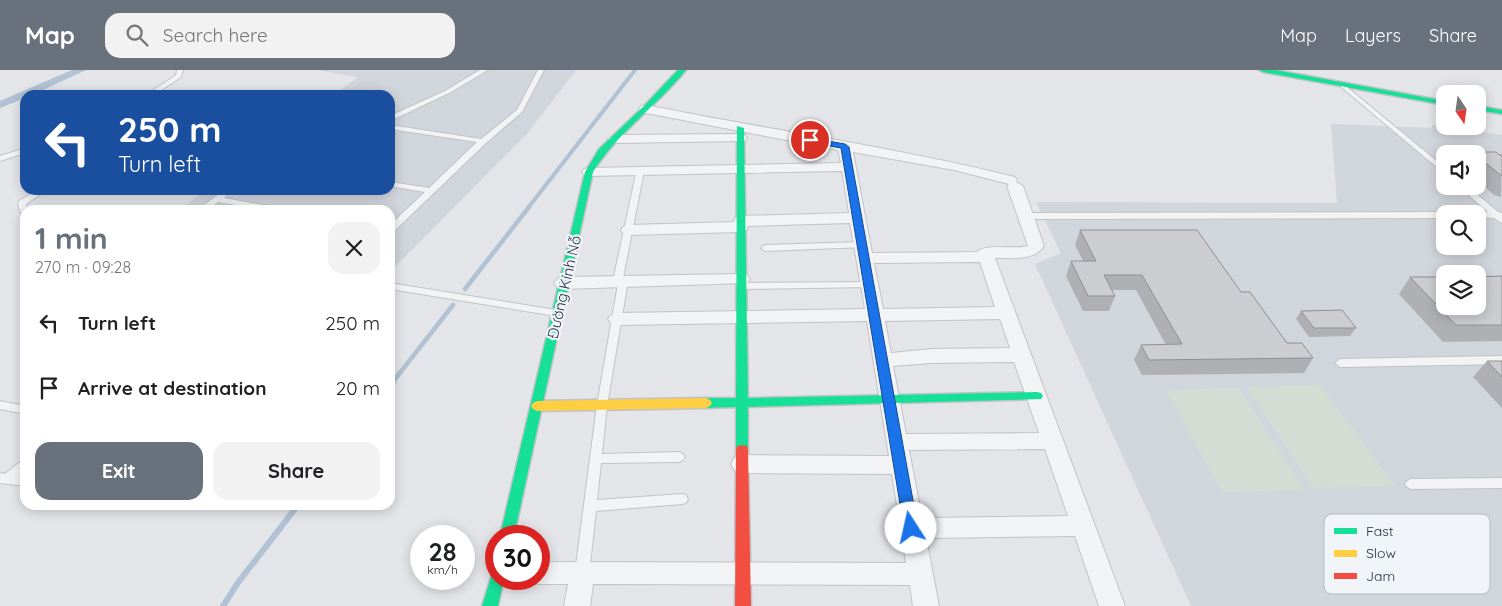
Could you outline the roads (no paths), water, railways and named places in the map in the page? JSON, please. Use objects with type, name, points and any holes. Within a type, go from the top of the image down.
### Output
[{"type":"street","name":"Đường Kính Nỗ","points":[[510,525],[537,406],[562,283],[577,231],[589,172],[602,152],[682,70]]},
{"type":"street","points":[[1263,70],[1436,101]]},
{"type":"street","points":[[646,109],[740,133],[845,147],[954,166],[1012,183],[1026,216],[1034,248],[1023,253],[985,253],[1112,606]]},
{"type":"street","points":[[1486,109],[1502,112]]},
{"type":"street","points":[[615,139],[740,133]]},
{"type":"street","points":[[740,133],[744,606]]},
{"type":"street","points":[[845,147],[926,606]]},
{"type":"street","points":[[589,172],[848,167]]},
{"type":"street","points":[[629,230],[857,218]]},
{"type":"street","points":[[863,252],[987,257]]},
{"type":"street","points":[[562,283],[621,281],[741,282]]},
{"type":"street","points":[[617,319],[1007,313]]},
{"type":"street","points":[[882,360],[931,356],[1022,355]]},
{"type":"street","points":[[537,406],[1037,396]]},
{"type":"street","points":[[896,442],[1053,441]]},
{"type":"street","points":[[742,464],[900,465]]},
{"type":"street","points":[[911,528],[1083,526]]},
{"type":"street","points":[[550,573],[920,574]]},
{"type":"street","points":[[578,606],[582,573]]},
{"type":"street","points":[[490,606],[494,590]]},
{"type":"lane","points":[[157,90],[179,76],[180,70]]},
{"type":"lane","points":[[395,117],[447,92],[485,70]]},
{"type":"lane","points":[[395,225],[483,141],[520,111],[541,70]]},
{"type":"lane","points":[[1342,85],[1436,164]]},
{"type":"lane","points":[[395,128],[483,141]]},
{"type":"lane","points":[[0,159],[20,152]]},
{"type":"lane","points":[[582,573],[602,405],[640,171]]},
{"type":"lane","points":[[395,185],[432,191]]},
{"type":"lane","points":[[22,205],[33,195]]},
{"type":"lane","points":[[209,205],[222,195]]},
{"type":"lane","points":[[1473,195],[1500,217]]},
{"type":"lane","points":[[217,199],[251,205]]},
{"type":"lane","points":[[1026,216],[1436,215]]},
{"type":"lane","points":[[1486,216],[1500,217]]},
{"type":"lane","points":[[764,248],[863,252]]},
{"type":"lane","points":[[741,282],[869,285]]},
{"type":"lane","points":[[395,287],[557,313]]},
{"type":"lane","points":[[1340,363],[1502,360]]},
{"type":"lane","points":[[0,405],[20,409]]},
{"type":"lane","points":[[596,458],[679,457]]},
{"type":"lane","points":[[4,478],[20,467]]},
{"type":"lane","points":[[4,478],[20,481]]},
{"type":"lane","points":[[1411,484],[1502,483]]},
{"type":"lane","points":[[590,506],[682,499]]},
{"type":"waterway","points":[[35,90],[81,70]]},
{"type":"waterway","points":[[528,208],[635,70]]},
{"type":"waterway","points":[[0,105],[20,96]]},
{"type":"waterway","points":[[465,289],[529,207]]},
{"type":"waterway","points":[[395,379],[453,305]]},
{"type":"waterway","points":[[223,606],[237,584],[294,510]]}]
